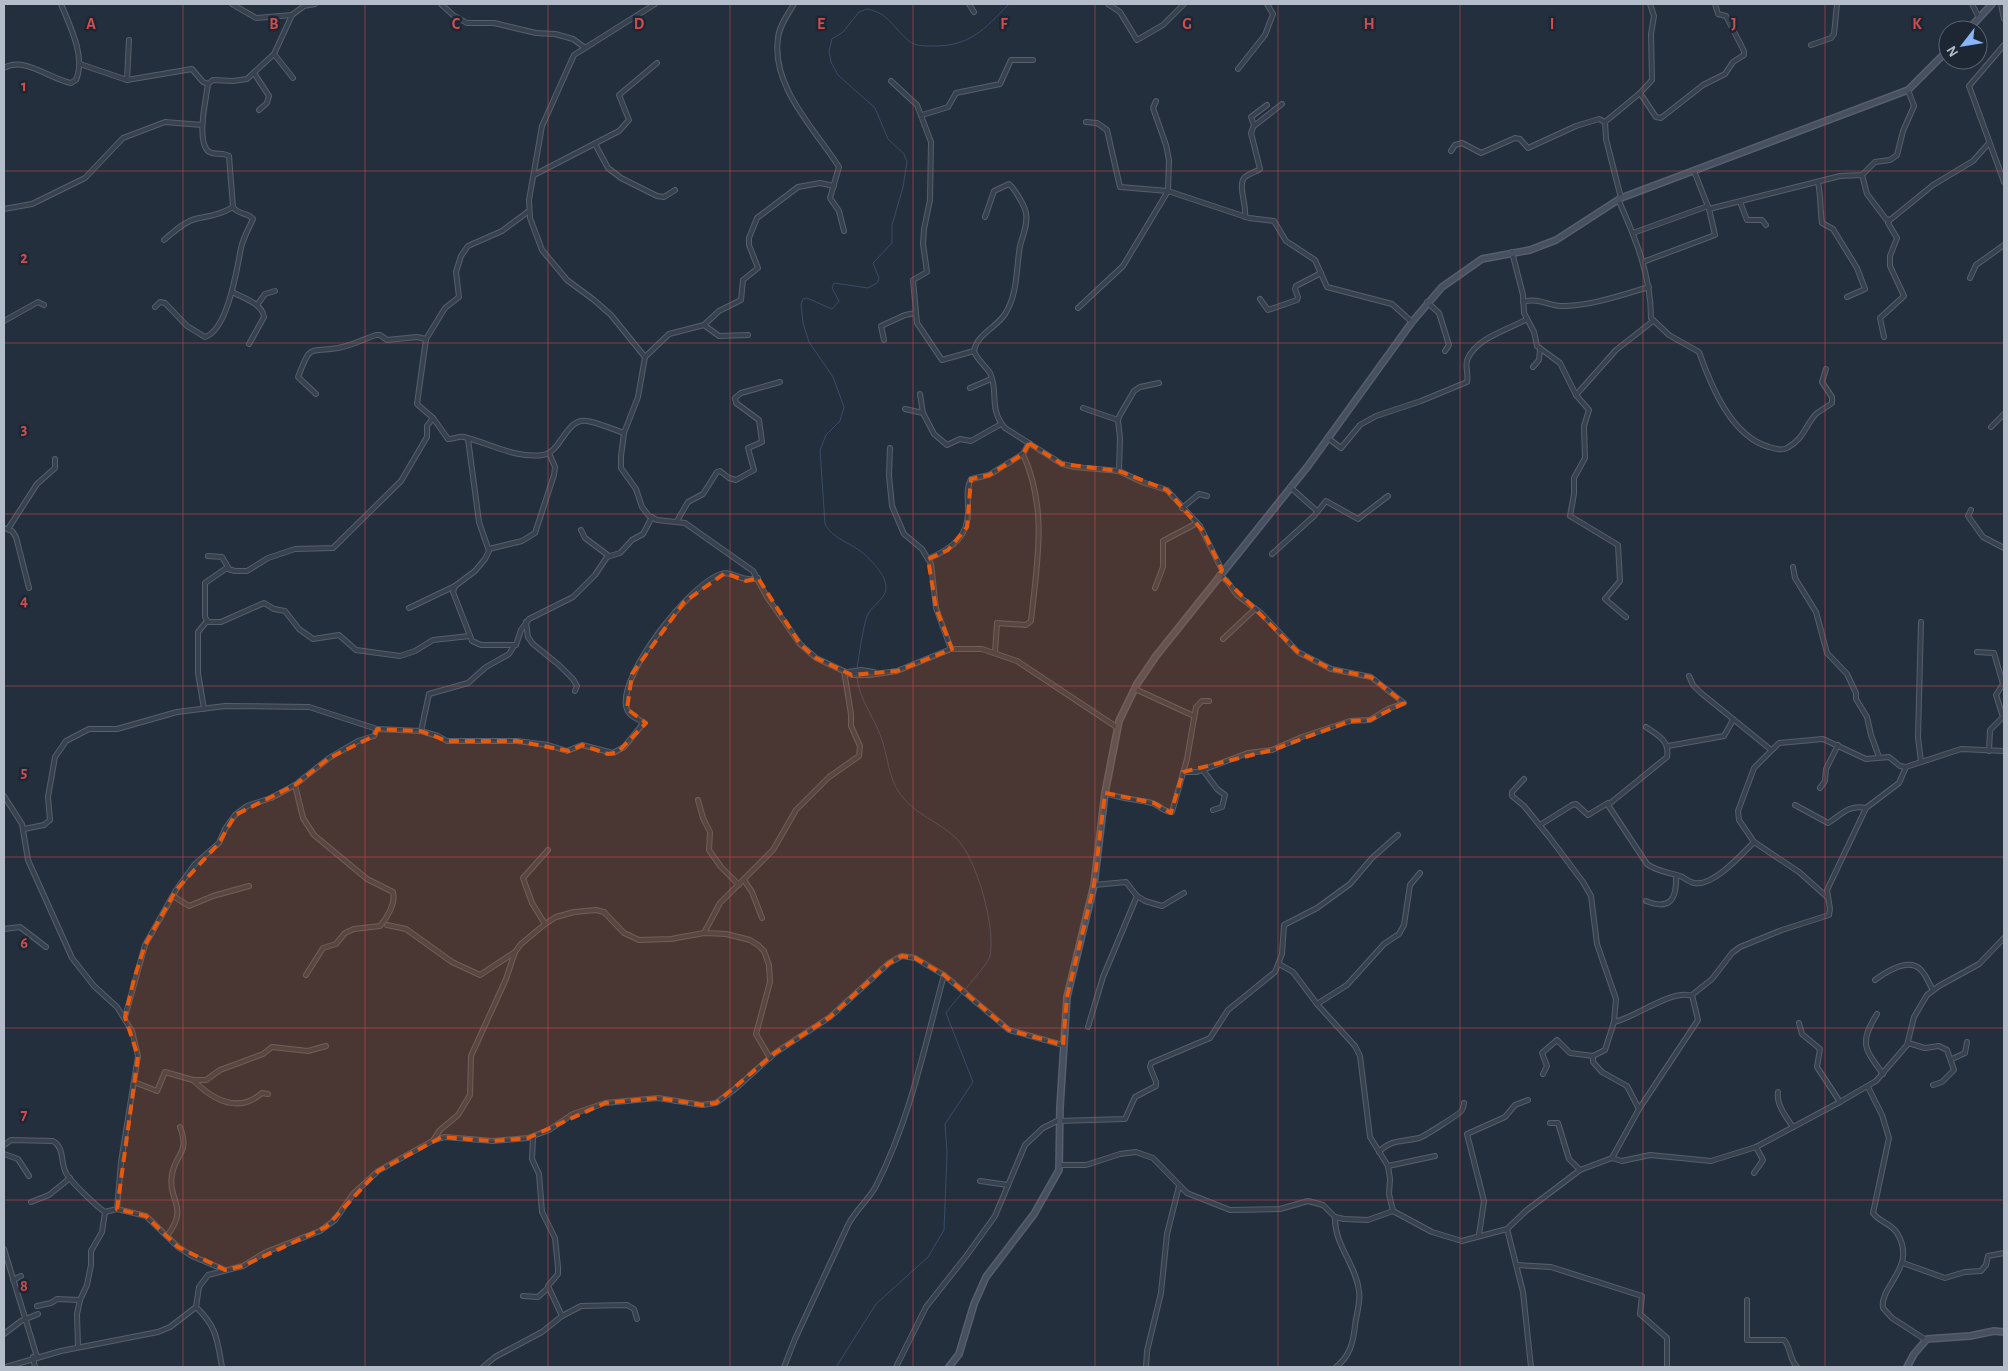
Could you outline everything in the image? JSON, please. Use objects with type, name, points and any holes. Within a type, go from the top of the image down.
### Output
[{"type":"street","points":[[4,68],[13,63],[21,64],[71,83],[77,77],[80,64],[72,32],[61,4]]},
{"type":"street","points":[[232,4],[256,18],[292,16]]},
{"type":"street","points":[[155,307],[160,302],[165,303],[187,326],[208,337],[219,322],[232,292],[241,247],[253,218],[238,212],[233,207],[229,156],[208,151],[202,125],[208,84],[213,80],[240,81],[254,73],[274,54],[292,16],[303,5],[315,4]]},
{"type":"street","points":[[441,4],[453,15],[467,23],[494,23],[536,33],[563,35],[584,47]]},
{"type":"street","points":[[645,357],[611,315],[594,300],[574,287],[553,264],[538,243],[529,211],[544,120],[560,90],[569,63],[575,53],[605,37],[655,4]]},
{"type":"street","points":[[794,4],[778,37],[781,76],[798,107],[840,167],[830,198],[839,211],[844,231]]},
{"type":"street","points":[[969,4],[974,12]]},
{"type":"street","points":[[1108,4],[1120,12],[1137,40],[1163,25],[1184,4]]},
{"type":"street","points":[[1238,69],[1269,27],[1273,14],[1267,4]]},
{"type":"street","points":[[1605,122],[1640,93],[1652,80],[1651,34],[1654,16],[1650,4]]},
{"type":"street","points":[[1640,93],[1656,118],[1661,118],[1702,85],[1725,74],[1733,62],[1745,54],[1730,20],[1726,16],[1718,14],[1715,4]]},
{"type":"street","points":[[1811,45],[1831,38],[1834,34],[1837,4]]},
{"type":"street","points":[[1972,4],[1979,18],[1992,4]]},
{"type":"street","points":[[2001,4],[2004,19]]},
{"type":"street","points":[[127,80],[129,40]]},
{"type":"street","points":[[2004,45],[1969,86],[2004,182]]},
{"type":"street","points":[[274,54],[294,78]]},
{"type":"street","points":[[922,115],[948,107],[956,93],[1000,84],[1011,60],[1033,60]]},
{"type":"street","points":[[949,1367],[959,1354],[974,1304],[986,1278],[1043,1202],[1060,1165],[1063,1045],[1067,997],[1094,885],[1105,793],[1118,728],[1135,689],[1156,656],[1328,438],[1427,302],[1442,287],[1482,259],[1535,248],[1556,240],[1620,199],[1908,90],[1938,60]]},
{"type":"street","points":[[534,175],[614,135],[629,121],[619,95],[657,62]]},
{"type":"street","points":[[80,64],[127,80],[189,68],[194,70],[203,82],[208,84]]},
{"type":"street","points":[[254,73],[268,96],[267,103],[259,110]]},
{"type":"street","points":[[891,81],[909,97],[922,115],[932,145],[930,200],[923,237],[927,272],[913,280],[917,323],[940,359],[948,360],[974,351]]},
{"type":"street","points":[[1633,232],[1709,208],[1740,202],[1840,176],[1862,175],[1875,162],[1890,160],[1897,155],[1903,131],[1914,106],[1908,90]]},
{"type":"street","points":[[1078,308],[1123,266],[1168,191],[1169,160],[1153,106],[1156,101]]},
{"type":"street","points":[[1254,126],[1250,117],[1267,104]]},
{"type":"street","points":[[1245,217],[1246,203],[1241,183],[1244,178],[1260,169],[1251,133],[1254,126],[1282,104]]},
{"type":"street","points":[[1451,151],[1455,145],[1462,143],[1481,153],[1515,138],[1520,139],[1528,148],[1580,125],[1599,119],[1605,122]]},
{"type":"street","points":[[4,208],[32,204],[85,178],[123,138],[165,122],[202,125]]},
{"type":"street","points":[[1086,122],[1097,123],[1107,130],[1120,187],[1168,191],[1245,217],[1274,221],[1286,242],[1312,256],[1329,288],[1392,304],[1412,322]]},
{"type":"street","points":[[1605,122],[1606,139],[1620,199],[1643,262],[1649,288],[1650,316],[1653,321],[1678,341],[1699,352],[1704,371],[1740,431],[1751,440],[1772,448],[1784,450],[1799,442],[1817,414],[1832,403],[1832,397],[1822,382],[1826,368]]},
{"type":"street","points":[[1884,337],[1880,318],[1904,296],[1890,266],[1890,256],[1897,238],[1888,223],[1933,185],[1973,161],[1989,143]]},
{"type":"street","points":[[595,144],[608,168],[621,178],[657,196],[664,197],[675,190]]},
{"type":"street","points":[[1643,262],[1714,236],[1715,230],[1709,208],[1694,171]]},
{"type":"street","points":[[1862,175],[1867,194],[1886,219],[1890,220]]},
{"type":"street","points":[[1818,182],[1822,201],[1820,212],[1822,223],[1833,229],[1857,268],[1865,288],[1847,297]]},
{"type":"street","points":[[834,186],[820,183],[798,187],[758,218],[749,238],[749,245],[758,268],[743,280],[741,300],[719,311],[704,325],[669,334],[645,357],[638,397],[624,433],[620,456],[621,468],[636,488],[642,506],[652,517],[667,522],[677,521],[693,528],[716,547],[748,566],[758,578],[771,604],[800,644],[816,658],[846,672],[897,671],[951,649],[982,649],[1026,667],[1118,728]]},
{"type":"street","points":[[985,217],[994,191],[1009,184],[1024,205],[1027,222],[1021,244],[1016,285],[1009,307],[997,324],[976,342],[974,351],[991,379],[994,408],[1001,424],[1056,460],[1070,466],[1119,471],[1142,482],[1167,490],[1203,531],[1221,573],[1237,596],[1255,609],[1306,657],[1331,669],[1370,676],[1404,704],[1388,709],[1370,720],[1350,721],[1297,739],[1272,750],[1248,753],[1203,770],[1183,772]]},
{"type":"street","points":[[1740,202],[1748,220],[1762,220],[1766,225]]},
{"type":"street","points":[[164,240],[177,229],[195,219],[222,214],[233,207]]},
{"type":"street","points":[[529,211],[502,231],[468,246],[461,256],[456,272],[459,297],[445,308],[426,339],[417,402],[433,418],[448,439],[461,437],[492,447],[533,455],[549,453],[557,448],[574,425],[582,421],[624,433]]},
{"type":"street","points":[[1970,278],[1976,266],[2004,245]]},
{"type":"street","points":[[1512,252],[1527,319],[1540,349],[1539,360],[1533,367]]},
{"type":"street","points":[[1260,299],[1268,310],[1296,300],[1298,297],[1295,289],[1296,286],[1321,273]]},
{"type":"street","points":[[1523,302],[1544,301],[1562,306],[1576,306],[1649,288]]},
{"type":"street","points":[[257,306],[265,294],[275,291]]},
{"type":"street","points":[[232,292],[262,309],[264,317],[250,344]]},
{"type":"street","points":[[4,322],[38,302],[44,305]]},
{"type":"street","points":[[1427,302],[1439,313],[1449,345],[1445,352]]},
{"type":"street","points":[[884,340],[881,326],[904,315],[916,313]]},
{"type":"street","points":[[1328,438],[1341,448],[1360,425],[1376,416],[1421,401],[1467,382],[1467,360],[1477,347],[1494,334],[1527,319]]},
{"type":"street","points":[[1576,395],[1616,350],[1653,321]]},
{"type":"street","points":[[704,325],[719,336],[748,335]]},
{"type":"street","points":[[316,394],[298,377],[304,359],[313,351],[337,348],[376,335],[380,335],[387,340],[417,337],[426,339]]},
{"type":"street","points":[[1540,349],[1551,354],[1560,363],[1576,395],[1589,411],[1584,426],[1585,458],[1574,478],[1574,494],[1570,516],[1618,545],[1620,581],[1605,599],[1626,617]]},
{"type":"street","points":[[970,388],[991,379]]},
{"type":"street","points":[[677,521],[688,502],[703,494],[717,472],[720,471],[730,479],[736,480],[754,470],[748,448],[762,440],[759,420],[736,403],[735,398],[738,394],[780,382]]},
{"type":"street","points":[[1119,471],[1120,438],[1118,420],[1134,391],[1140,386],[1158,383]]},
{"type":"street","points":[[920,394],[923,413],[934,434],[947,445],[960,439],[971,441],[1001,424]]},
{"type":"street","points":[[1083,408],[1118,420]]},
{"type":"street","points":[[905,409],[923,413]]},
{"type":"street","points":[[1991,428],[2004,414]]},
{"type":"street","points":[[204,709],[198,673],[198,630],[207,620],[205,583],[228,569],[236,571],[247,570],[268,558],[295,550],[333,548],[401,481],[421,449],[427,437],[427,426],[433,418]]},
{"type":"street","points":[[410,608],[455,586],[475,570],[485,559],[489,549],[478,519],[468,439]]},
{"type":"street","points":[[928,559],[948,550],[966,528],[967,491],[970,479],[989,476],[1023,454],[1030,444]]},
{"type":"street","points":[[890,448],[889,476],[894,512],[904,534],[922,549],[933,570],[936,608],[951,649]]},
{"type":"street","points":[[489,549],[522,541],[535,533],[554,475],[555,467],[549,453]]},
{"type":"street","points":[[994,653],[996,623],[1026,625],[1031,621],[1040,548],[1040,515],[1037,496],[1023,454]]},
{"type":"street","points":[[29,588],[16,537],[6,529],[37,484],[55,468],[55,459]]},
{"type":"street","points":[[1290,487],[1317,511]]},
{"type":"street","points":[[1182,508],[1199,494],[1207,496]]},
{"type":"street","points":[[1272,554],[1327,501],[1358,519],[1388,496]]},
{"type":"street","points":[[1971,510],[1968,515],[1977,531],[1985,539],[2004,548]]},
{"type":"street","points":[[421,731],[429,694],[468,683],[486,667],[509,654],[514,646],[518,644],[521,630],[529,619],[573,597],[595,575],[609,556],[620,553],[632,540],[643,534],[652,517]]},
{"type":"street","points":[[1155,588],[1163,567],[1164,540],[1197,523]]},
{"type":"street","points":[[582,530],[585,538],[609,556]]},
{"type":"street","points":[[208,556],[222,557],[227,562],[228,569]]},
{"type":"street","points":[[1793,567],[1794,578],[1816,612],[1827,652],[1847,674],[1856,693],[1856,699],[1867,716],[1870,735],[1879,757]]},
{"type":"street","points":[[24,829],[44,825],[50,820],[48,797],[55,757],[66,741],[88,729],[118,729],[177,712],[225,706],[309,707],[377,729],[421,731],[449,741],[518,741],[548,745],[567,751],[582,745],[608,754],[618,752],[642,725],[641,721],[631,716],[626,704],[630,679],[666,623],[693,593],[719,575],[728,574],[745,581],[758,578]]},
{"type":"street","points":[[455,586],[453,594],[472,641],[481,645],[514,646]]},
{"type":"street","points":[[207,620],[211,623],[221,622],[264,603],[274,609],[285,611],[299,629],[313,639],[339,635],[356,650],[400,656],[415,651],[433,640],[470,636]]},
{"type":"street","points":[[1223,639],[1255,609]]},
{"type":"street","points":[[526,622],[529,639],[573,679],[577,686],[575,691]]},
{"type":"street","points":[[1921,762],[1918,737],[1922,622]]},
{"type":"street","points":[[1977,652],[1994,653],[2003,684],[1996,696],[2003,717],[1990,730],[1988,751]]},
{"type":"street","points":[[704,933],[720,903],[773,850],[802,803],[830,777],[859,756],[860,746],[851,726],[852,714],[846,672]]},
{"type":"street","points":[[1689,676],[1696,689],[1770,749]]},
{"type":"street","points":[[1135,689],[1194,716]]},
{"type":"street","points":[[1105,793],[1123,799],[1154,803],[1171,813],[1183,772],[1198,703],[1209,701]]},
{"type":"street","points":[[1668,746],[1724,736],[1733,720]]},
{"type":"street","points":[[1540,825],[1572,805],[1577,805],[1588,815],[1608,803],[1666,758],[1668,746],[1660,736],[1646,727]]},
{"type":"street","points":[[125,1017],[145,945],[173,896],[195,864],[219,843],[225,829],[235,815],[247,806],[271,798],[295,785],[329,758],[358,741],[372,737],[377,729]]},
{"type":"street","points":[[1827,897],[1799,872],[1754,842],[1739,820],[1738,811],[1754,768],[1770,749],[1779,743],[1822,739],[1866,760],[1889,757],[1900,766],[1906,767],[1961,749],[2004,751]]},
{"type":"street","points":[[1820,788],[1825,781],[1826,769],[1838,745]]},
{"type":"street","points":[[1692,996],[1712,979],[1732,953],[1740,947],[1782,930],[1829,916],[1830,909],[1827,890],[1866,808],[1897,786],[1906,767]]},
{"type":"street","points":[[1203,770],[1225,795],[1222,807],[1213,810]]},
{"type":"street","points":[[1524,779],[1512,792],[1512,796],[1540,825],[1579,876],[1591,896],[1595,936],[1615,993],[1614,1022],[1605,1050],[1593,1056],[1570,1053],[1557,1040],[1542,1053],[1547,1066],[1543,1074]]},
{"type":"street","points":[[295,785],[303,818],[314,835],[367,879],[393,892],[394,896],[390,910],[382,924],[376,928],[354,929],[345,933],[339,942],[324,948],[306,974]]},
{"type":"street","points":[[4,796],[24,829],[24,843],[28,860],[72,958],[94,986],[107,996],[125,1017],[132,1031],[137,1052],[117,1209]]},
{"type":"street","points":[[698,800],[703,818],[710,832],[709,850],[723,869],[739,885]]},
{"type":"street","points":[[1608,803],[1647,864],[1657,870],[1676,875],[1694,883],[1707,881],[1727,868],[1754,842]]},
{"type":"street","points":[[1795,805],[1828,823],[1838,814],[1855,806],[1866,808]]},
{"type":"street","points":[[896,1367],[926,1307],[988,1228],[1023,1147],[1043,1128],[1060,1121],[1125,1119],[1135,1098],[1156,1086],[1150,1067],[1152,1063],[1212,1036],[1226,1011],[1275,972],[1279,964],[1284,926],[1317,908],[1350,884],[1372,858],[1398,835]]},
{"type":"street","points":[[545,924],[532,903],[523,878],[548,850]]},
{"type":"street","points":[[1317,1004],[1347,985],[1384,944],[1401,932],[1405,922],[1410,884],[1420,873]]},
{"type":"street","points":[[1646,901],[1658,904],[1673,898],[1677,893],[1676,875]]},
{"type":"street","points":[[744,880],[752,892],[762,918]]},
{"type":"street","points":[[1094,885],[1126,882],[1137,896],[1145,901],[1162,906],[1184,893]]},
{"type":"street","points":[[173,896],[189,906],[249,886]]},
{"type":"street","points":[[1088,1028],[1103,977],[1137,896]]},
{"type":"street","points":[[387,925],[406,929],[452,962],[480,975],[515,952],[545,924],[567,914],[596,910],[604,912],[624,933],[639,940],[671,939],[704,933],[726,934],[745,939],[754,943],[764,952],[769,965],[770,982],[756,1036],[770,1058]]},
{"type":"street","points":[[4,929],[20,927],[46,947]]},
{"type":"street","points":[[1335,1218],[1365,1220],[1393,1211],[1432,1232],[1456,1241],[1462,1241],[1507,1229],[1527,1210],[1580,1170],[1612,1158],[1622,1161],[1650,1155],[1711,1161],[1756,1147],[1868,1087],[1883,1074],[1908,1043],[1909,1029],[1914,1017],[1933,990],[1979,964],[2004,938]]},
{"type":"street","points":[[434,1140],[440,1130],[458,1115],[470,1095],[470,1056],[506,979],[515,952]]},
{"type":"street","points":[[6,1367],[35,1357],[165,1330],[196,1307],[198,1287],[204,1278],[243,1266],[266,1252],[292,1244],[326,1227],[335,1220],[353,1194],[378,1171],[434,1140],[445,1137],[509,1141],[534,1137],[549,1130],[573,1114],[605,1103],[658,1098],[702,1105],[713,1104],[735,1089],[770,1058],[830,1017],[896,958],[902,956],[915,958],[953,981],[1010,1030],[1063,1045]]},
{"type":"street","points":[[1279,964],[1293,972],[1317,1004],[1355,1046],[1360,1056],[1370,1137],[1388,1166],[1390,1179],[1389,1194],[1393,1211]]},
{"type":"street","points":[[1875,980],[1890,970],[1911,965],[1921,970],[1933,990]]},
{"type":"street","points":[[784,1367],[848,1225],[874,1190],[892,1151],[913,1091],[944,975]]},
{"type":"street","points":[[1614,1022],[1674,996],[1685,993],[1692,996]]},
{"type":"street","points":[[1612,1158],[1639,1110],[1698,1020],[1692,996]]},
{"type":"street","points":[[1878,1014],[1864,1043],[1867,1053],[1883,1074]]},
{"type":"street","points":[[1799,1023],[1802,1034],[1820,1049],[1817,1067],[1840,1102]]},
{"type":"street","points":[[1952,1059],[1965,1053],[1967,1042]]},
{"type":"street","points":[[1908,1043],[1925,1048],[1944,1048],[1952,1059],[1955,1068],[1953,1072],[1939,1084],[1933,1085]]},
{"type":"street","points":[[134,1082],[157,1091],[165,1072],[193,1080],[206,1080],[220,1070],[263,1054],[272,1047],[308,1050],[326,1046]]},
{"type":"street","points":[[1593,1056],[1593,1062],[1597,1068],[1627,1086],[1639,1110]]},
{"type":"street","points":[[193,1080],[212,1096],[237,1105],[256,1099],[262,1093],[268,1094]]},
{"type":"street","points":[[1868,1087],[1882,1115],[1889,1138],[1873,1210],[1876,1218],[1897,1232],[1902,1246],[1903,1263],[1883,1299],[1883,1308],[1892,1318],[1926,1340],[1970,1336],[1994,1331],[2004,1332]]},
{"type":"street","points":[[1778,1092],[1782,1110],[1793,1127]]},
{"type":"street","points":[[1480,1235],[1484,1201],[1467,1134],[1505,1117],[1514,1104],[1528,1100]]},
{"type":"street","points":[[1379,1152],[1399,1140],[1418,1138],[1429,1134],[1443,1122],[1460,1112],[1464,1103]]},
{"type":"street","points":[[1550,1123],[1558,1124],[1569,1159],[1580,1170]]},
{"type":"street","points":[[166,1236],[175,1223],[179,1212],[172,1177],[185,1147],[180,1128]]},
{"type":"street","points":[[523,1296],[538,1297],[548,1288],[558,1274],[555,1238],[542,1212],[539,1174],[532,1159],[534,1137]]},
{"type":"street","points":[[4,1145],[11,1140],[53,1141],[60,1149],[65,1172],[94,1205],[105,1212],[117,1209],[146,1216],[166,1236],[192,1256],[225,1270]]},
{"type":"street","points":[[1754,1173],[1763,1160],[1756,1147]]},
{"type":"street","points":[[1060,1165],[1085,1166],[1120,1154],[1136,1152],[1154,1158],[1187,1193],[1230,1210],[1280,1209],[1308,1201],[1323,1205],[1335,1218],[1337,1239],[1352,1269],[1360,1292],[1352,1344],[1348,1355],[1336,1367]]},
{"type":"street","points":[[4,1154],[18,1159],[29,1176]]},
{"type":"street","points":[[1388,1166],[1435,1156]]},
{"type":"street","points":[[31,1202],[49,1195],[70,1178]]},
{"type":"street","points":[[980,1181],[1008,1185]]},
{"type":"street","points":[[1146,1367],[1147,1351],[1162,1289],[1167,1234],[1179,1186]]},
{"type":"street","points":[[78,1347],[80,1300],[85,1290],[91,1265],[91,1251],[102,1232],[105,1212]]},
{"type":"street","points":[[1507,1229],[1524,1299],[1531,1367]]},
{"type":"street","points":[[4,1249],[26,1318],[35,1357],[35,1367]]},
{"type":"street","points":[[1903,1263],[1940,1277],[1948,1278],[1960,1273],[1982,1271],[1988,1256],[2004,1252]]},
{"type":"street","points":[[1517,1265],[1551,1267],[1642,1296],[1640,1314],[1667,1338],[1667,1367]]},
{"type":"street","points":[[13,1280],[21,1276]]},
{"type":"street","points":[[548,1288],[562,1316]]},
{"type":"street","points":[[37,1306],[51,1303],[57,1299],[80,1300]]},
{"type":"street","points":[[1747,1300],[1747,1340],[1784,1340],[1787,1343],[1791,1360],[1797,1367]]},
{"type":"street","points":[[483,1367],[495,1357],[542,1332],[562,1316],[581,1306],[595,1304],[631,1307],[636,1311],[637,1319]]},
{"type":"street","points":[[196,1307],[208,1318],[215,1330],[222,1367]]},
{"type":"street","points":[[4,1334],[26,1318],[38,1314]]},
{"type":"street","points":[[1907,1367],[1926,1340]]},
{"type":"highlighted area","points":[[1029,443],[1062,464],[1119,471],[1167,490],[1203,531],[1222,570],[1220,574],[1298,652],[1331,669],[1371,677],[1404,703],[1370,720],[1350,721],[1272,750],[1183,772],[1171,813],[1154,803],[1105,793],[1094,885],[1067,997],[1063,1045],[1009,1030],[944,975],[915,958],[902,956],[889,963],[830,1017],[775,1053],[716,1103],[702,1105],[658,1098],[605,1103],[528,1138],[493,1141],[442,1137],[378,1171],[326,1227],[243,1266],[225,1270],[178,1247],[146,1216],[117,1209],[138,1056],[125,1017],[134,979],[145,945],[176,890],[219,843],[235,815],[295,785],[329,758],[374,736],[377,729],[421,731],[447,741],[517,741],[569,751],[582,745],[608,754],[618,752],[646,723],[627,709],[632,674],[684,602],[725,573],[746,581],[758,578],[800,644],[816,658],[852,675],[897,671],[952,649],[936,608],[928,559],[948,550],[967,527],[971,479],[989,475],[1023,454]]},
{"type":"waterway","points":[[857,668],[867,616],[884,595],[886,584],[877,567],[868,558],[859,550],[837,537],[825,524],[820,450],[826,435],[840,421],[844,407],[833,377],[809,342],[803,323],[801,304],[803,299],[807,298],[832,309],[839,301],[832,288],[834,283],[868,288],[877,283],[879,278],[873,263],[892,243],[892,225],[903,187],[907,162],[904,154],[888,139],[875,108],[838,75],[831,62],[829,51],[832,39],[843,32],[859,12],[867,9],[881,14],[914,44],[944,46],[956,44],[975,35],[992,22],[1009,4]]},
{"type":"waterway","points":[[836,1367],[876,1304],[928,1257],[944,1230],[947,1153],[945,1124],[973,1082],[946,1013],[988,961],[991,944],[983,894],[971,861],[956,838],[913,808],[900,794],[891,774],[881,737],[861,693],[857,677]]}]
